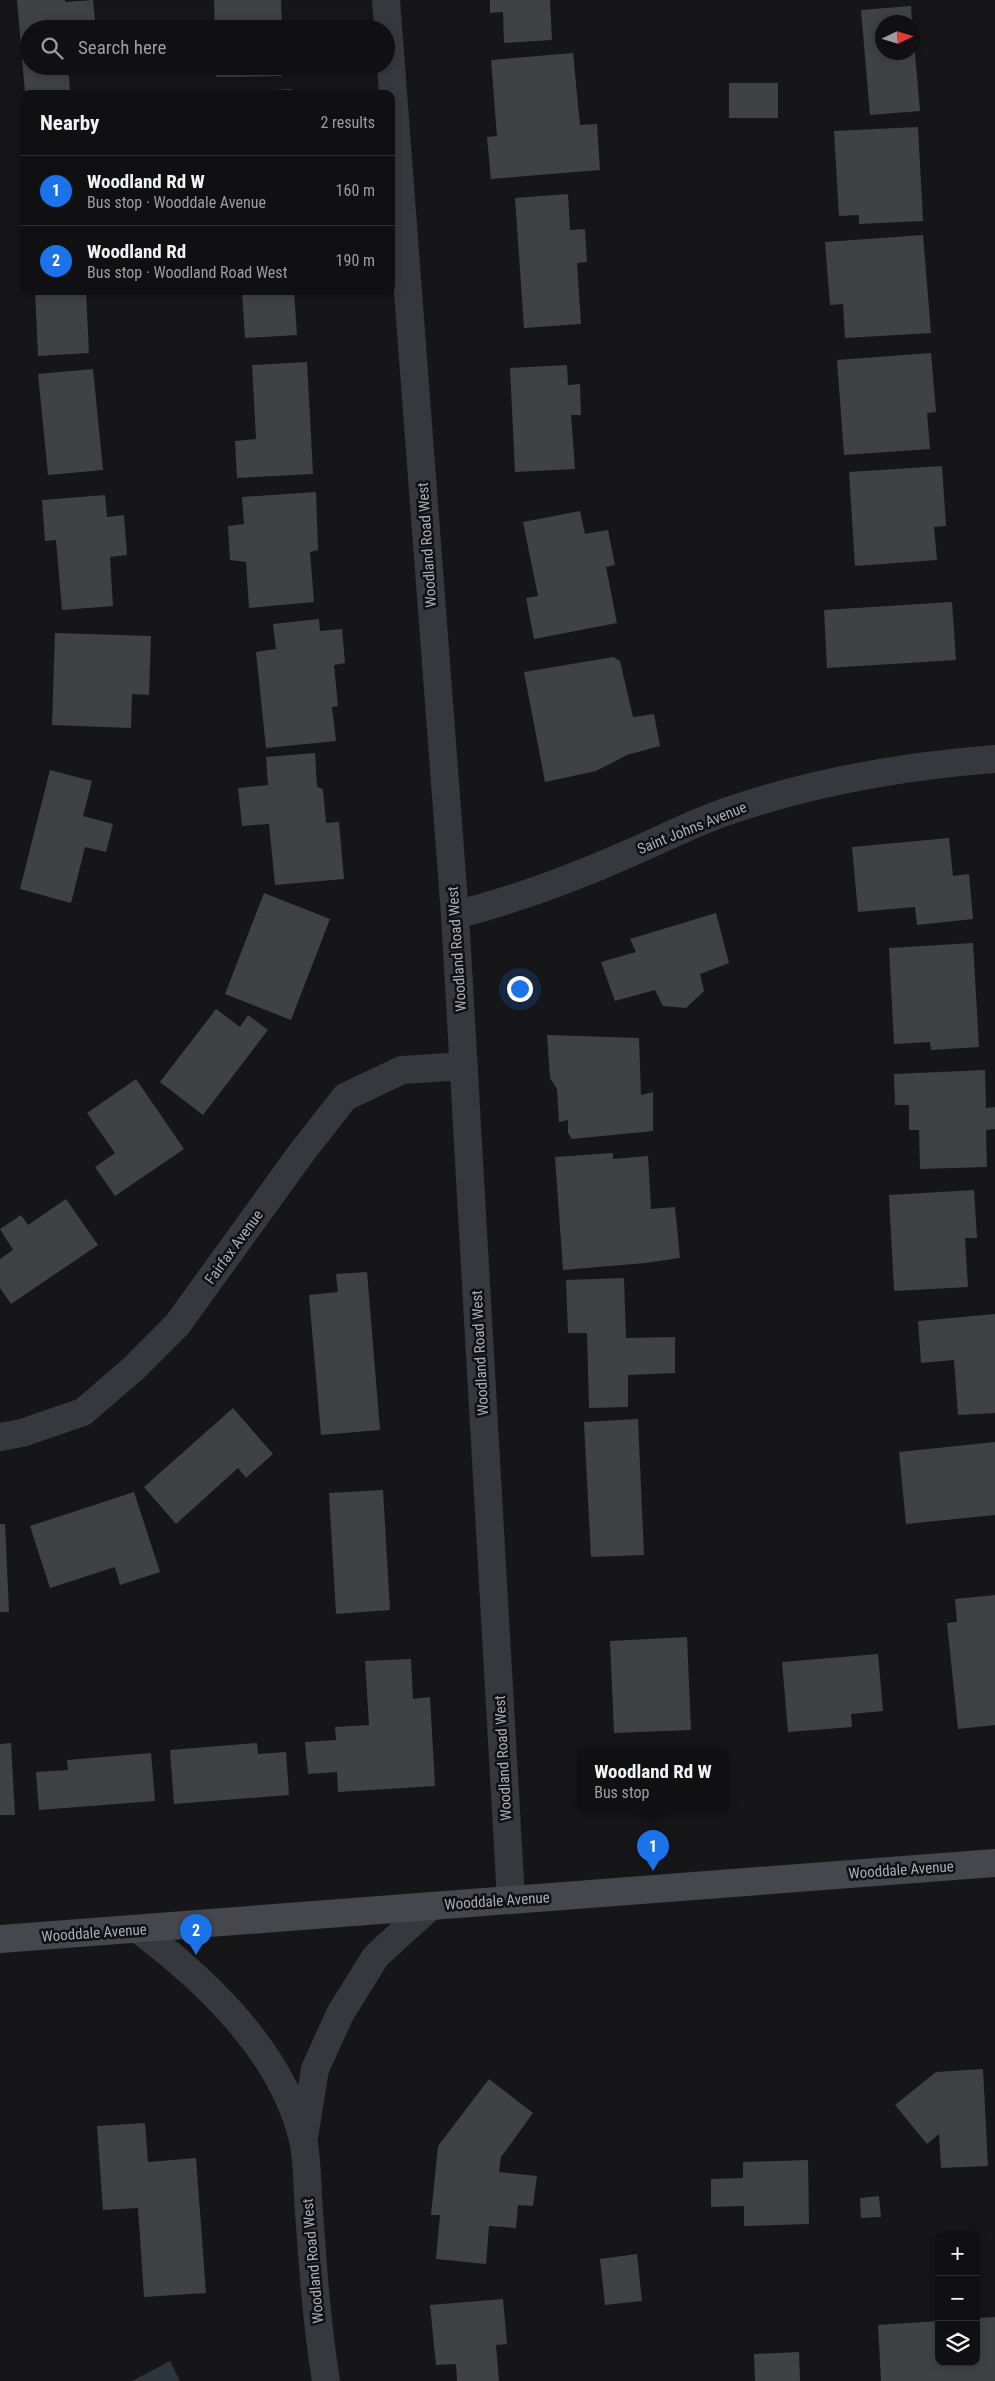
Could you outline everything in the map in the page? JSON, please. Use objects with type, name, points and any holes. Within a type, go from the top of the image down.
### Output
[{"type":"street","name":"Woodland Road West","points":[[386,0],[388,20]]},
{"type":"street","name":"Woodland Road West","points":[[392,75],[393,90]]},
{"type":"street","name":"Woodland Road West","points":[[395,119],[455,915],[511,1899]]},
{"type":"street","name":"Saint Johns Avenue","points":[[455,915],[534,891],[628,854],[727,811],[829,781],[936,763],[995,759]]},
{"type":"street","name":"Fairfax Avenue","points":[[0,1437],[22,1433],[83,1412],[133,1369],[171,1332],[345,1097],[402,1070],[464,1066]]},
{"type":"street","name":"Wooddale Avenue","points":[[0,1939],[139,1930],[511,1899],[995,1863]]},
{"type":"street","name":"Woodland Road West","points":[[326,2381],[319,2337],[303,2141],[315,2069],[340,2014],[376,1956],[431,1906]]},
{"type":"street","name":"Woodland Road West","points":[[139,1930],[174,1956],[205,1986],[263,2052],[286,2092],[303,2141]]},
{"type":"shaded area","points":[[170,2361],[180,2381],[132,2381]]},
{"type":"building","points":[[17,0],[65,0],[65,2],[93,0],[95,20],[20,20],[20,35]]},
{"type":"building","points":[[214,0],[281,0],[282,20],[215,20]]},
{"type":"building","points":[[490,0],[550,0],[552,40],[504,43],[503,12],[490,13]]},
{"type":"building","points":[[911,6],[912,15],[875,15],[875,60],[916,60],[920,111],[870,115],[861,10]]},
{"type":"building","points":[[573,53],[580,125],[597,124],[600,170],[491,179],[487,137],[497,136],[491,60]]},
{"type":"building","points":[[23,75],[69,75],[70,90],[25,90]]},
{"type":"building","points":[[216,75],[282,75],[282,76],[216,77]]},
{"type":"building","points":[[729,83],[778,83],[778,118],[729,118]]},
{"type":"building","points":[[918,127],[923,221],[859,224],[859,215],[839,216],[834,131]]},
{"type":"building","points":[[568,194],[570,230],[585,229],[587,262],[577,263],[581,324],[524,328],[515,198]]},
{"type":"building","points":[[923,235],[931,333],[845,338],[843,304],[830,305],[825,242]]},
{"type":"building","points":[[35,295],[86,295],[89,353],[38,356]]},
{"type":"building","points":[[242,295],[294,295],[297,335],[245,338]]},
{"type":"building","points":[[931,353],[936,412],[927,413],[930,449],[844,455],[837,360]]},
{"type":"building","points":[[307,362],[313,474],[237,478],[235,441],[256,439],[252,365]]},
{"type":"building","points":[[567,365],[568,385],[580,384],[581,415],[571,415],[575,469],[515,472],[510,368]]},
{"type":"building","points":[[93,369],[103,470],[48,475],[38,374]]},
{"type":"building","points":[[942,466],[946,526],[934,527],[937,560],[855,566],[849,472]]},
{"type":"building","points":[[316,492],[318,550],[310,552],[314,602],[249,608],[246,562],[230,560],[228,526],[244,524],[242,497]]},
{"type":"building","points":[[105,495],[107,517],[124,515],[127,555],[110,557],[113,606],[62,610],[56,540],[45,541],[42,500]]},
{"type":"building","points":[[580,511],[585,534],[608,530],[615,565],[606,567],[617,623],[534,639],[526,598],[538,596],[523,522]]},
{"type":"building","points":[[952,602],[956,660],[827,668],[824,610]]},
{"type":"building","points":[[319,619],[320,631],[342,629],[345,663],[334,665],[338,706],[332,707],[336,741],[266,748],[256,652],[276,649],[273,624]]},
{"type":"building","points":[[55,633],[151,636],[149,695],[132,694],[131,728],[52,725]]},
{"type":"building","points":[[613,657],[620,661],[633,717],[654,714],[660,746],[627,755],[596,771],[545,782],[524,672]]},
{"type":"building","points":[[315,753],[317,787],[323,789],[326,823],[339,822],[344,879],[275,885],[269,824],[242,826],[238,788],[268,785],[266,757]]},
{"type":"building","points":[[50,770],[92,781],[83,816],[113,824],[106,852],[85,847],[71,903],[20,889]]},
{"type":"building","points":[[949,838],[953,876],[969,874],[973,919],[917,925],[915,907],[858,912],[852,847]]},
{"type":"building","points":[[264,893],[330,919],[291,1020],[225,994]]},
{"type":"building","points":[[716,913],[729,963],[700,974],[704,991],[686,1008],[663,1006],[655,990],[615,1001],[601,962],[636,952],[630,939]]},
{"type":"building","points":[[973,943],[979,1047],[931,1050],[930,1042],[894,1044],[889,948]]},
{"type":"building","points":[[216,1009],[240,1027],[248,1015],[268,1030],[203,1115],[160,1082]]},
{"type":"building","points":[[547,1035],[639,1038],[641,1095],[653,1092],[653,1131],[572,1139],[568,1133],[568,1120],[559,1122],[557,1089],[550,1078]]},
{"type":"building","points":[[985,1070],[986,1108],[995,1107],[995,1129],[986,1130],[987,1167],[920,1169],[919,1130],[909,1130],[909,1105],[895,1105],[894,1074]]},
{"type":"building","points":[[136,1079],[184,1149],[115,1196],[95,1167],[115,1153],[87,1113]]},
{"type":"building","points":[[613,1153],[613,1159],[648,1156],[651,1209],[675,1207],[680,1258],[563,1270],[555,1157]]},
{"type":"building","points":[[974,1190],[977,1238],[965,1238],[968,1287],[894,1291],[889,1195]]},
{"type":"building","points":[[66,1199],[98,1245],[11,1304],[0,1288],[0,1259],[13,1250],[0,1229],[21,1215],[28,1225]]},
{"type":"building","points":[[367,1272],[380,1430],[321,1435],[309,1295],[338,1292],[336,1274]]},
{"type":"building","points":[[624,1278],[626,1338],[675,1337],[675,1373],[628,1375],[628,1407],[589,1408],[587,1333],[568,1333],[566,1280]]},
{"type":"building","points":[[995,1314],[995,1413],[958,1415],[954,1360],[921,1363],[918,1321]]},
{"type":"building","points":[[233,1408],[273,1454],[246,1478],[238,1468],[176,1524],[144,1487]]},
{"type":"building","points":[[638,1419],[644,1555],[591,1557],[584,1422]]},
{"type":"building","points":[[995,1442],[995,1515],[906,1524],[899,1452]]},
{"type":"building","points":[[383,1490],[390,1610],[336,1614],[329,1493]]},
{"type":"building","points":[[134,1492],[160,1572],[120,1585],[115,1567],[50,1588],[30,1526]]},
{"type":"building","points":[[0,1524],[5,1524],[9,1612],[0,1612]]},
{"type":"building","points":[[995,1595],[995,1725],[958,1729],[947,1623],[957,1622],[955,1599]]},
{"type":"building","points":[[687,1637],[691,1730],[614,1733],[610,1641]]},
{"type":"building","points":[[878,1654],[883,1711],[851,1714],[852,1727],[788,1732],[782,1662]]},
{"type":"building","points":[[411,1659],[413,1699],[430,1697],[435,1786],[338,1792],[337,1772],[308,1774],[305,1742],[336,1740],[335,1727],[369,1725],[365,1661]]},
{"type":"building","points":[[11,1743],[15,1815],[0,1815],[0,1744]]},
{"type":"building","points":[[257,1743],[258,1754],[286,1752],[289,1795],[174,1804],[170,1750]]},
{"type":"building","points":[[151,1753],[155,1801],[39,1810],[36,1772],[68,1770],[67,1760]]},
{"type":"building","points":[[983,2069],[988,2166],[941,2168],[939,2134],[927,2144],[895,2105],[936,2072]]},
{"type":"building","points":[[489,2079],[533,2113],[501,2157],[499,2172],[537,2176],[533,2206],[518,2205],[516,2228],[489,2226],[486,2264],[436,2259],[440,2215],[431,2215],[438,2146]]},
{"type":"building","points":[[145,2123],[148,2162],[196,2158],[206,2293],[144,2297],[138,2208],[103,2210],[97,2126]]},
{"type":"building","points":[[808,2160],[809,2224],[744,2226],[744,2206],[711,2207],[711,2179],[743,2178],[743,2162]]},
{"type":"building","points":[[879,2196],[881,2217],[861,2218],[860,2198]]},
{"type":"building","points":[[637,2254],[642,2301],[605,2305],[600,2259]]},
{"type":"building","points":[[503,2299],[507,2344],[496,2345],[499,2381],[457,2381],[456,2364],[436,2365],[430,2305]]},
{"type":"building","points":[[995,2317],[995,2381],[881,2381],[878,2325],[935,2321],[935,2366],[980,2366],[980,2318]]},
{"type":"building","points":[[799,2352],[800,2381],[755,2381],[754,2354]]},
{"type":"place","name":"Woodland Rd W","points":[[653,1871]]},
{"type":"place","name":"Woodland Rd","points":[[196,1955]]}]
